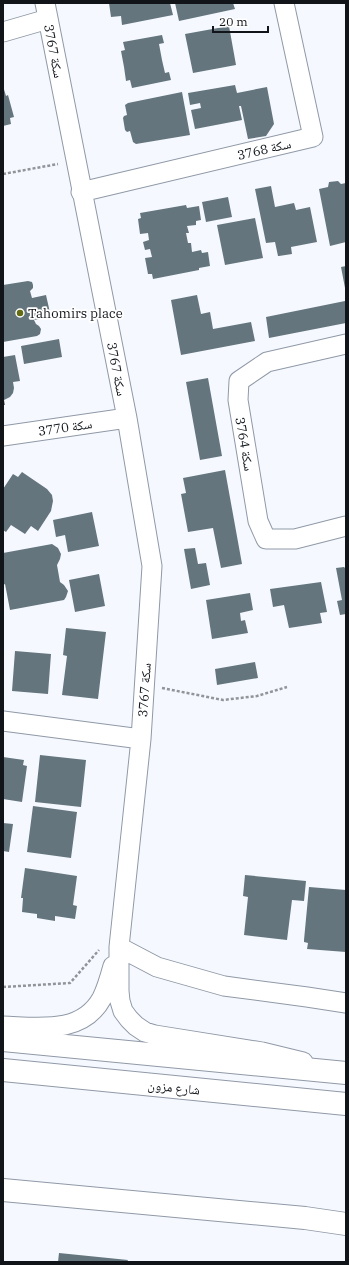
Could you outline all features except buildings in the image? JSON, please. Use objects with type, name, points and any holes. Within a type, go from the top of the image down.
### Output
[{"type":"main road","points":[[3,1040],[336,1072]]},
{"type":"main road","name":"شارع مزون","points":[[3,1070],[342,1106]]},
{"type":"main road","points":[[3,1190],[346,1224]]},
{"type":"street","name":"سكة 3768","points":[[81,192],[313,137],[284,3]]},
{"type":"street","name":"سكة 3767","points":[[46,11],[127,418],[152,566],[141,739],[118,947]]},
{"type":"street","points":[[3,32],[46,11]]},
{"type":"street","name":"سكة 3764","points":[[346,344],[267,362],[239,381],[238,400],[258,521],[266,539],[295,539],[346,526]]},
{"type":"street","name":"سكة 3770","points":[[3,436],[127,418]]},
{"type":"street","points":[[3,722],[141,739]]},
{"type":"street","points":[[118,947],[157,967],[224,986],[307,996],[346,1003]]},
{"type":"street","points":[[3,1026],[67,1026],[87,1016],[102,999],[118,947]]},
{"type":"street","points":[[118,947],[120,1001],[123,1011],[136,1026],[145,1032],[279,1056],[336,1072]]},
{"type":"path","points":[[3,174],[75,161]]},
{"type":"path","points":[[144,683],[223,700],[257,696],[287,687]]},
{"type":"path","points":[[3,987],[70,983],[100,949],[118,947]]},
{"type":"place","name":"Tahomirs place","points":[[20,313]]}]
